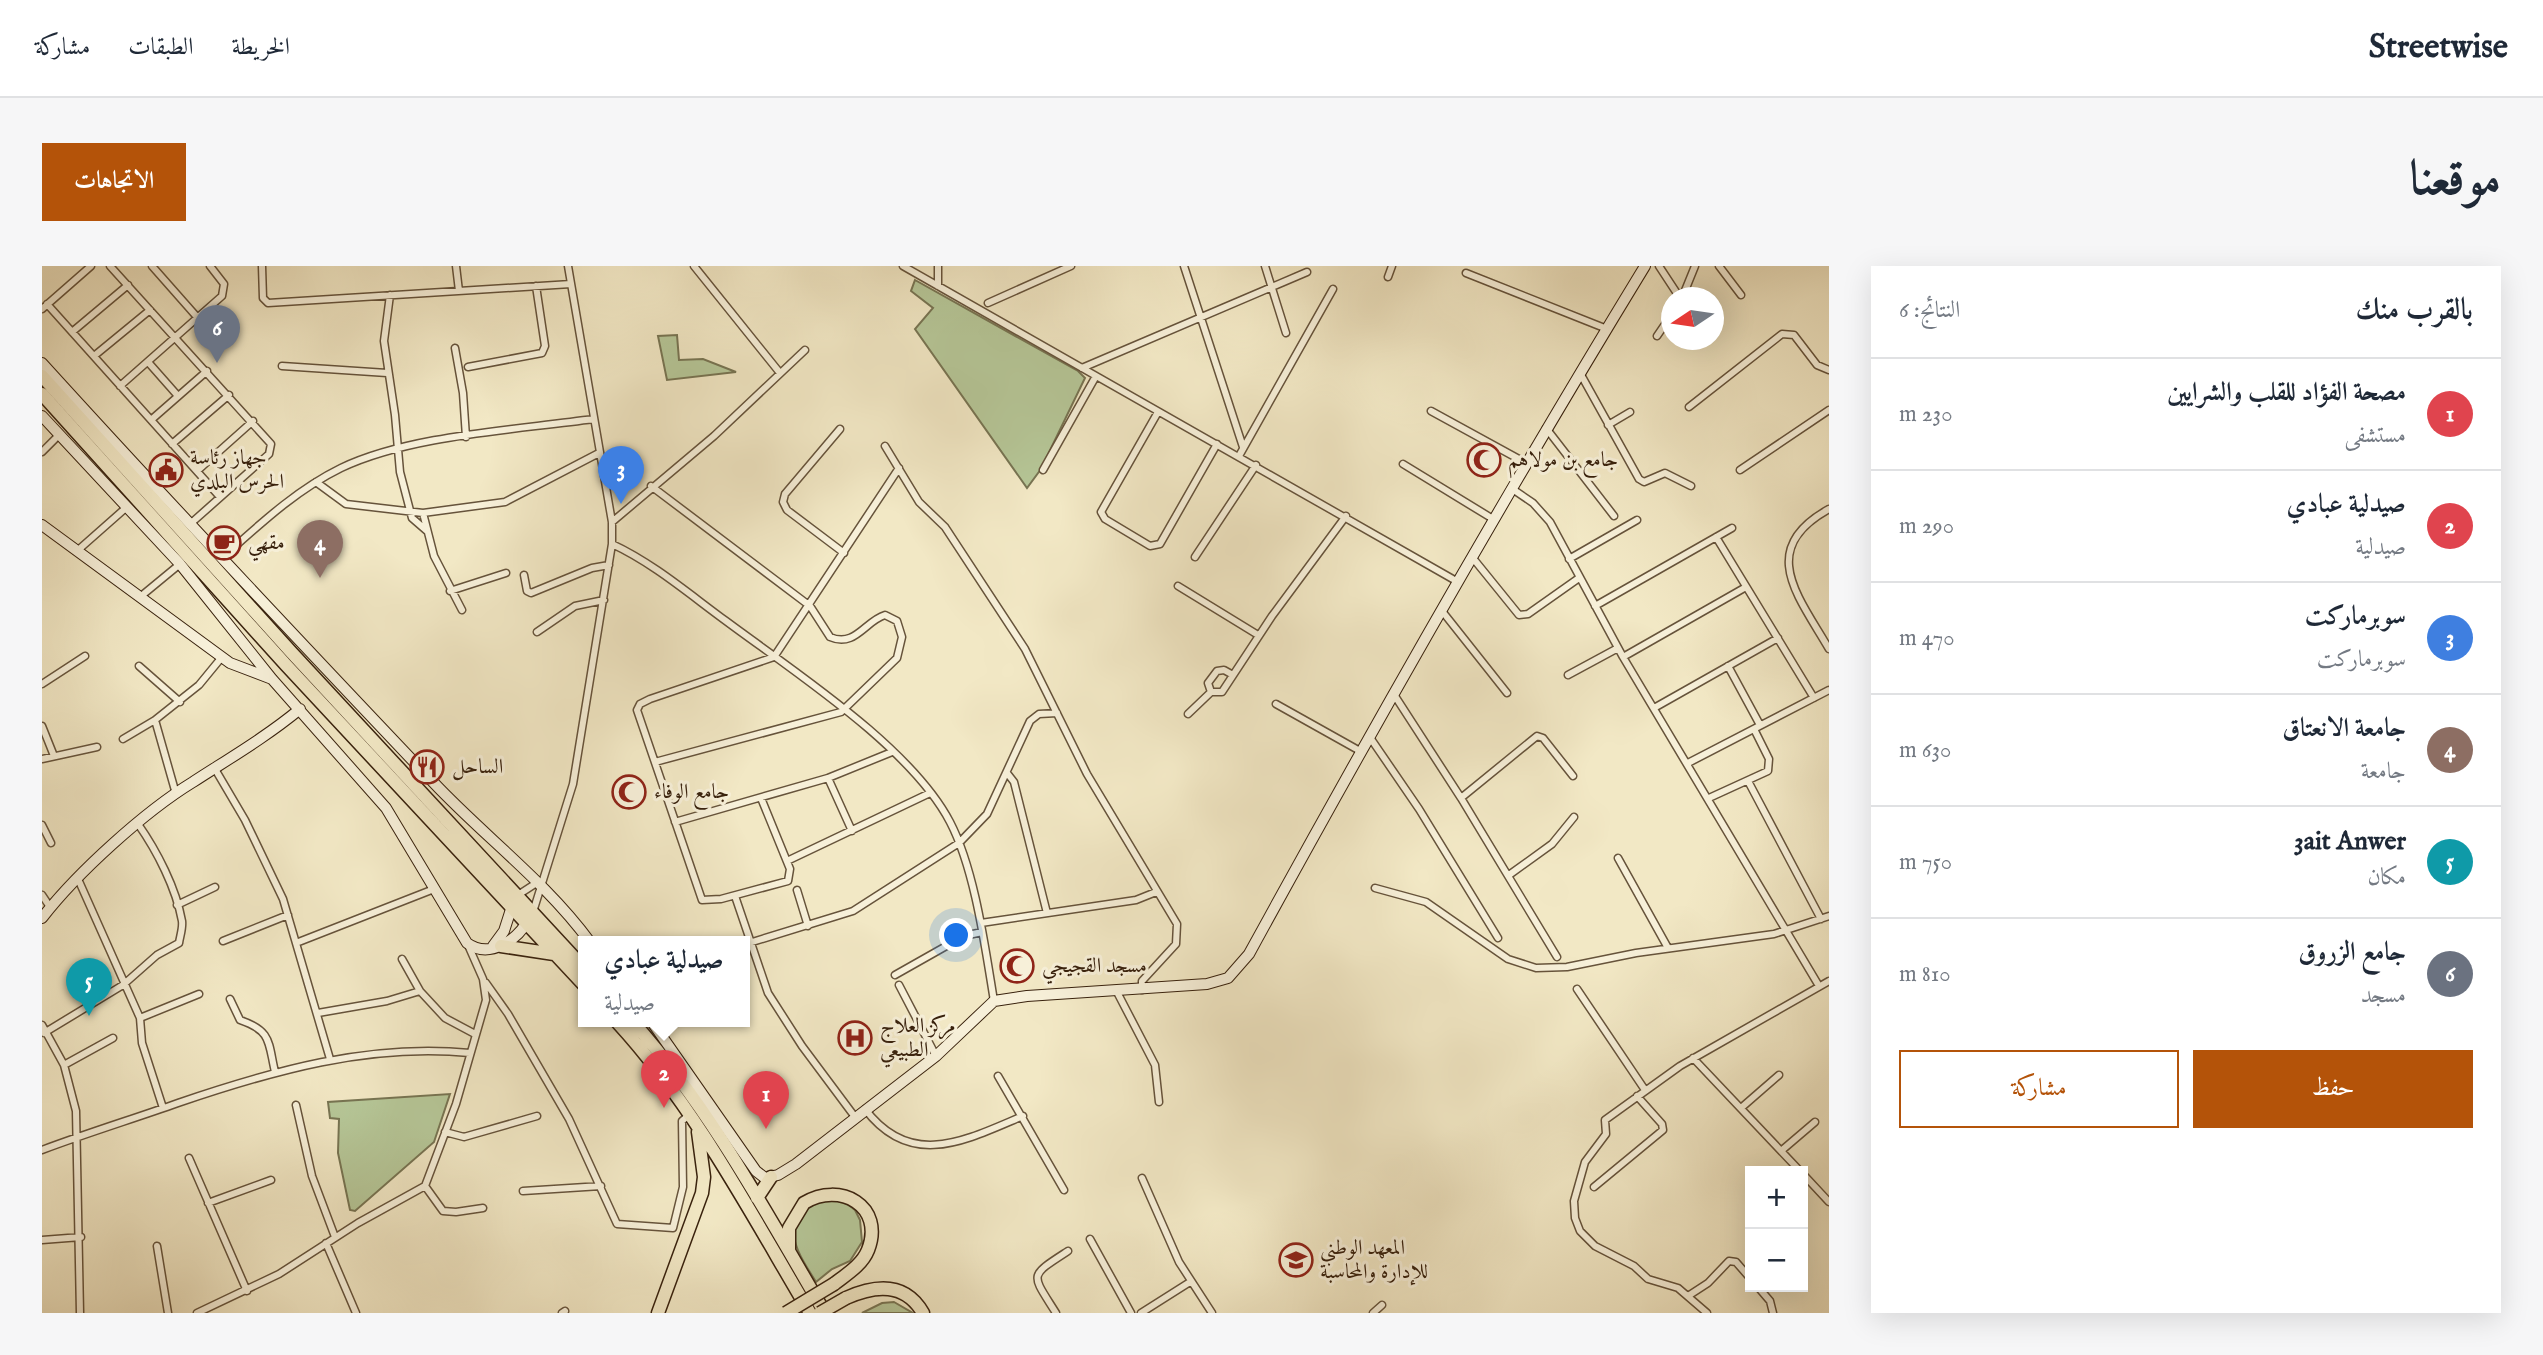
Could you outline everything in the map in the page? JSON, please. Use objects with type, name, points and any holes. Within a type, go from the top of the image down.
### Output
[{"type":"highway","points":[[42,376],[153,492],[292,653],[578,962]]},
{"type":"highway","points":[[42,394],[578,980]]},
{"type":"highway","points":[[497,946],[554,954]]},
{"type":"highway","points":[[621,1027],[655,1066],[689,1115],[810,1313]]},
{"type":"highway","points":[[637,1027],[669,1066],[757,1198],[823,1313],[846,1298],[867,1290],[899,1290],[914,1300],[923,1313]]},
{"type":"highway","points":[[658,1313],[702,1193],[704,1177],[697,1128]]},
{"type":"highway","points":[[757,1198],[771,1177]]},
{"type":"highway","points":[[786,1313],[834,1283],[862,1261],[871,1239],[865,1211],[853,1198],[833,1194],[804,1203],[789,1228],[789,1252]]},
{"type":"street","points":[[91,266],[45,306],[94,356],[220,497]]},
{"type":"street","points":[[110,266],[270,441],[271,451],[189,525]]},
{"type":"street","points":[[152,266],[197,317]]},
{"type":"street","points":[[120,386],[224,292],[222,280],[210,266]]},
{"type":"street","points":[[262,266],[263,298],[268,303],[571,284]]},
{"type":"street","points":[[456,266],[459,291]]},
{"type":"street","points":[[467,943],[479,949],[497,946],[517,937],[533,912],[573,785],[610,565],[612,522],[568,266]]},
{"type":"street","points":[[694,266],[780,373]]},
{"type":"street","points":[[902,266],[1458,582]]},
{"type":"street","points":[[938,266],[938,286]]},
{"type":"street","points":[[988,303],[1071,266]]},
{"type":"street","points":[[1184,266],[1243,447]]},
{"type":"street","points":[[1265,266],[1286,333]]},
{"type":"street","points":[[1388,277],[1392,266]]},
{"type":"street","points":[[655,1027],[756,1171],[765,1178],[796,1164],[936,1056],[995,1001],[1027,996],[1117,992],[1218,982],[1237,971],[1493,519],[1645,266]]},
{"type":"street","points":[[1659,266],[1673,287]]},
{"type":"street","points":[[1686,287],[1695,266]]},
{"type":"street","points":[[1719,266],[1741,295]]},
{"type":"street","points":[[1082,368],[1307,272]]},
{"type":"street","points":[[1466,273],[1606,329]]},
{"type":"street","points":[[72,332],[128,285]]},
{"type":"street","points":[[468,367],[542,353],[545,346],[536,286]]},
{"type":"street","points":[[1239,456],[1333,289]]},
{"type":"street","points":[[390,295],[384,341],[400,472],[415,523],[427,531]]},
{"type":"street","points":[[94,356],[150,310]]},
{"type":"street","points":[[1657,336],[1661,330]]},
{"type":"street","points":[[1689,407],[1782,334],[1794,335],[1817,365],[1829,370]]},
{"type":"street","points":[[455,348],[463,393],[466,437]]},
{"type":"street","points":[[612,522],[714,436],[805,349]]},
{"type":"street","points":[[148,362],[178,396]]},
{"type":"street","points":[[42,363],[120,456]]},
{"type":"street","points":[[282,366],[387,373]]},
{"type":"street","points":[[151,420],[207,371]]},
{"type":"street","points":[[1580,373],[1642,481],[1665,473],[1691,486]]},
{"type":"street","points":[[1043,470],[1096,376]]},
{"type":"street","points":[[172,444],[229,395]]},
{"type":"street","points":[[1431,411],[1526,463]]},
{"type":"street","points":[[1740,470],[1829,411]]},
{"type":"street","points":[[1158,412],[1101,512],[1105,519],[1150,546],[1160,544],[1217,444]]},
{"type":"street","points":[[1608,425],[1630,412]]},
{"type":"street","points":[[42,416],[180,564],[272,679],[386,808],[467,943],[483,979],[497,996],[569,1119],[617,1224],[673,1228],[683,1187],[682,1121],[689,1115]]},
{"type":"street","points":[[222,558],[316,482],[344,467],[398,449],[593,419]]},
{"type":"street","points":[[197,471],[253,421]]},
{"type":"street","points":[[1546,428],[1614,516]]},
{"type":"street","points":[[840,429],[785,494],[783,502],[787,510],[844,553]]},
{"type":"street","points":[[42,452],[60,434]]},
{"type":"street","points":[[885,446],[919,502],[945,527],[1025,649],[1087,774],[1177,924],[1176,944],[1142,981],[1142,990]]},
{"type":"street","points":[[316,482],[346,504],[423,513],[505,502],[599,453]]},
{"type":"street","points":[[1403,464],[1493,519]]},
{"type":"street","points":[[1195,557],[1256,465]]},
{"type":"street","points":[[761,798],[787,862],[788,881],[735,896],[702,900],[639,716],[640,705],[774,657],[900,468]]},
{"type":"street","points":[[652,486],[810,606],[826,634],[834,639],[855,636],[885,615],[894,618],[902,632],[901,648],[894,662],[844,710],[655,762]]},
{"type":"street","points":[[1511,488],[1542,511],[1623,657],[1819,986]]},
{"type":"street","points":[[153,492],[222,558],[446,796],[540,883],[585,936]]},
{"type":"street","points":[[77,551],[128,506]]},
{"type":"street","points":[[1829,509],[1812,519],[1794,539],[1788,554],[1788,572],[1829,649]]},
{"type":"street","points":[[423,513],[434,556],[461,610]]},
{"type":"street","points":[[1188,714],[1211,692],[1222,692],[1258,635],[1346,516]]},
{"type":"street","points":[[1569,559],[1637,520]]},
{"type":"street","points":[[42,525],[222,657],[241,669],[272,679]]},
{"type":"street","points":[[1595,606],[1732,528]]},
{"type":"street","points":[[1716,537],[1814,698]]},
{"type":"street","points":[[612,544],[648,564],[844,710],[892,752],[930,793],[949,820],[958,843],[981,923],[995,1001]]},
{"type":"street","points":[[1472,557],[1519,615],[1528,614],[1579,578]]},
{"type":"street","points":[[140,597],[180,564]]},
{"type":"street","points":[[524,575],[527,591],[531,593],[592,568],[610,565]]},
{"type":"street","points":[[450,591],[506,573]]},
{"type":"street","points":[[1178,586],[1258,635]]},
{"type":"street","points":[[1623,657],[1746,587]]},
{"type":"street","points":[[537,632],[575,606],[604,600]]},
{"type":"street","points":[[1441,611],[1507,693]]},
{"type":"street","points":[[1654,708],[1778,638]]},
{"type":"street","points":[[1568,675],[1618,648]]},
{"type":"street","points":[[42,684],[85,656]]},
{"type":"street","points":[[123,739],[180,702],[222,657]]},
{"type":"street","points":[[139,666],[180,702]]},
{"type":"street","points":[[1709,799],[1765,774],[1770,768],[1757,727],[1728,666]]},
{"type":"street","points":[[1211,692],[1208,683],[1217,671],[1224,670],[1233,675]]},
{"type":"street","points":[[1688,763],[1829,690]]},
{"type":"street","points":[[1394,693],[1461,797],[1557,957]]},
{"type":"street","points":[[1276,705],[1360,751]]},
{"type":"street","points":[[42,918],[78,879],[138,824],[176,794],[300,709]]},
{"type":"street","points":[[750,943],[841,917],[864,905],[958,843],[987,814],[1030,721],[1039,714],[1057,713]]},
{"type":"street","points":[[155,720],[176,794]]},
{"type":"street","points":[[42,726],[54,756]]},
{"type":"street","points":[[1369,736],[1419,809],[1498,938]]},
{"type":"street","points":[[1461,797],[1537,736],[1544,738],[1573,776]]},
{"type":"street","points":[[42,759],[97,747]]},
{"type":"street","points":[[675,821],[828,778],[892,752]]},
{"type":"street","points":[[215,769],[265,858],[288,915],[330,1059]]},
{"type":"street","points":[[1007,773],[1014,782],[1047,913]]},
{"type":"street","points":[[828,778],[852,831]]},
{"type":"street","points":[[1748,781],[1821,919]]},
{"type":"street","points":[[787,862],[930,793]]},
{"type":"street","points":[[1509,875],[1552,844],[1574,817]]},
{"type":"street","points":[[80,1313],[79,1136],[64,1065],[43,1031],[123,985],[158,955],[179,943],[183,926],[177,905],[155,851],[138,824]]},
{"type":"street","points":[[42,825],[51,843]]},
{"type":"street","points":[[1618,858],[1668,947]]},
{"type":"street","points":[[78,879],[99,920],[123,985],[140,1018],[142,1043],[163,1108]]},
{"type":"street","points":[[497,946],[510,908],[518,895],[540,883]]},
{"type":"street","points":[[177,905],[215,887]]},
{"type":"street","points":[[1376,888],[1426,902],[1456,920],[1502,955],[1535,968],[1567,967],[1668,947],[1785,931],[1829,916]]},
{"type":"street","points":[[296,943],[434,889]]},
{"type":"street","points":[[797,890],[808,926]]},
{"type":"street","points":[[981,923],[1136,900],[1156,892]]},
{"type":"street","points":[[42,895],[50,908]]},
{"type":"street","points":[[735,896],[747,936]]},
{"type":"street","points":[[223,941],[288,915]]},
{"type":"street","points":[[895,975],[964,936],[982,932]]},
{"type":"street","points":[[750,946],[768,993],[785,1021],[855,1117]]},
{"type":"street","points":[[402,958],[420,991],[445,1018],[475,1034]]},
{"type":"street","points":[[197,1313],[247,1290],[425,1186],[486,1000],[483,979]]},
{"type":"street","points":[[1707,1313],[1673,1285],[1648,1279],[1634,1266],[1595,1246],[1584,1237],[1575,1218],[1574,1201],[1580,1174],[1588,1157],[1604,1138],[1605,1120],[1693,1058],[1829,981]]},
{"type":"street","points":[[899,985],[936,1056]]},
{"type":"street","points":[[1577,989],[1645,1090]]},
{"type":"street","points":[[318,1013],[387,1001],[420,991]]},
{"type":"street","points":[[1117,992],[1156,1065],[1159,1102]]},
{"type":"street","points":[[140,1018],[199,994]]},
{"type":"street","points":[[230,999],[240,1020],[257,1026],[266,1034],[275,1072]]},
{"type":"street","points":[[64,1065],[113,1038]]},
{"type":"street","points":[[42,1150],[275,1072],[330,1059],[438,1050],[470,1053]]},
{"type":"street","points":[[1693,1058],[1795,1166]]},
{"type":"street","points":[[1741,1108],[1779,1075]]},
{"type":"street","points":[[998,1076],[1064,1190]]},
{"type":"street","points":[[1594,1187],[1663,1130],[1662,1124],[1637,1096]]},
{"type":"street","points":[[296,1105],[312,1176],[335,1237]]},
{"type":"street","points":[[865,1109],[877,1124],[893,1136],[928,1145],[959,1142],[1023,1116]]},
{"type":"street","points":[[444,1132],[464,1136],[537,1116]]},
{"type":"street","points":[[1781,1151],[1815,1122]]},
{"type":"street","points":[[190,1158],[247,1290]]},
{"type":"street","points":[[1142,1178],[1190,1282],[1212,1313]]},
{"type":"street","points":[[208,1203],[271,1180]]},
{"type":"street","points":[[1808,1180],[1829,1202]]},
{"type":"street","points":[[425,1186],[443,1211],[483,1208]]},
{"type":"street","points":[[523,1191],[601,1186]]},
{"type":"street","points":[[1822,1195],[1829,1188]]},
{"type":"street","points":[[42,1240],[81,1237]]},
{"type":"street","points":[[1090,1239],[1131,1313]]},
{"type":"street","points":[[326,1243],[356,1313]]},
{"type":"street","points":[[157,1246],[169,1313]]},
{"type":"street","points":[[1056,1313],[1037,1283],[1036,1275],[1040,1269],[1068,1251]]},
{"type":"street","points":[[1688,1296],[1708,1283],[1729,1261],[1736,1262],[1745,1272]]},
{"type":"street","points":[[1141,1313],[1190,1282]]},
{"type":"street","points":[[1762,1292],[1770,1301],[1773,1313]]},
{"type":"street","points":[[1373,1313],[1382,1305]]},
{"type":"green space","points":[[915,280],[1078,371],[1085,378],[1041,469],[1027,488],[915,329],[933,308],[911,291]]},
{"type":"green space","points":[[677,335],[679,360],[703,359],[736,372],[667,380],[658,336]]},
{"type":"green space","points":[[450,1094],[434,1142],[355,1211],[350,1210],[338,1153],[339,1119],[330,1118],[328,1102]]},
{"type":"green space","points":[[825,1198],[846,1203],[855,1210],[860,1220],[862,1242],[850,1261],[832,1269],[816,1282],[796,1246],[795,1225],[800,1215],[810,1206]]},
{"type":"green space","points":[[894,1302],[913,1313],[862,1313],[882,1303]]},
{"type":"place","name":"جامع الزروق","points":[[217,363]]},
{"type":"place","name":"جامع بن مولاهم","points":[[1484,460]]},
{"type":"place","name":"جهاز رئاسة الحرس البلدي","points":[[166,470]]},
{"type":"place","name":"سوبرماركت","points":[[621,504]]},
{"type":"place","name":"مقهي","points":[[224,543]]},
{"type":"place","name":"جامعة الانعتاق","points":[[320,578]]},
{"type":"place","name":"الساحل","points":[[427,767]]},
{"type":"place","name":"جامع الوفاء","points":[[629,792]]},
{"type":"place","name":"مسجد القجيجي","points":[[1017,966]]},
{"type":"place","name":"3ait Anwer","points":[[89,1016]]},
{"type":"place","name":"مركز العلاج الطبيعي","points":[[855,1038]]},
{"type":"place","name":"صيدلية عبادي","points":[[664,1108]]},
{"type":"place","name":"مصحة الفؤاد للقلب والشرايين","points":[[766,1129]]},
{"type":"place","name":"المعهد الوطني للإدارة والمحاسبة","points":[[1296,1260]]}]
